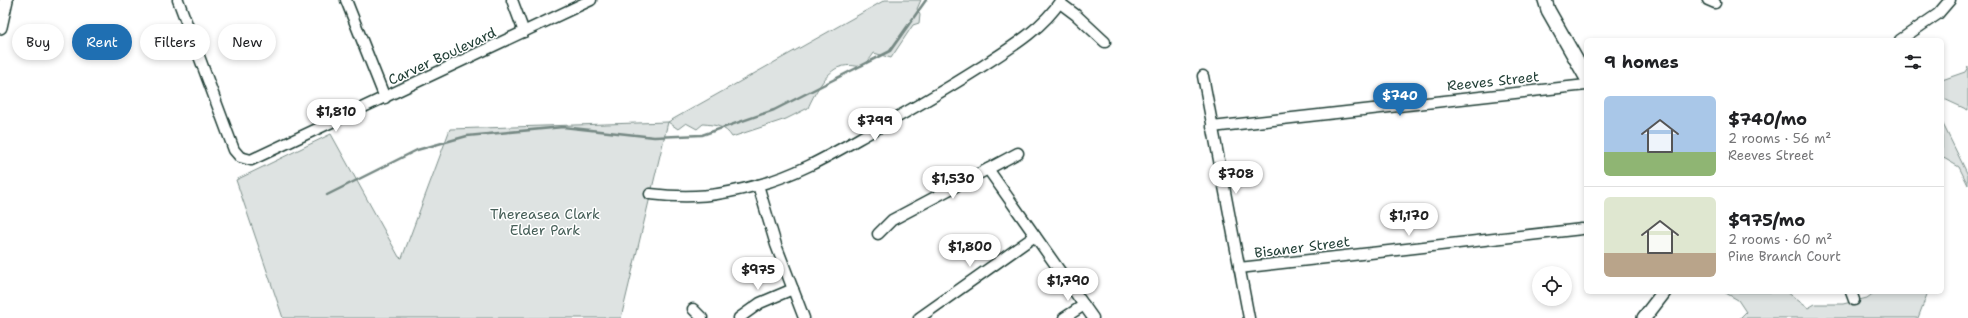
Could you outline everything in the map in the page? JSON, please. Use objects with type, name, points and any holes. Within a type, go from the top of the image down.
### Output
[{"type":"main road","points":[[0,27],[6,0]]},
{"type":"main road","points":[[1544,0],[1548,10],[1584,73]]},
{"type":"main road","points":[[1644,318],[1662,294]]},
{"type":"street","name":"Carver Boulevard","points":[[178,0],[234,150],[245,160],[254,160],[591,0]]},
{"type":"street","points":[[346,0],[385,98]]},
{"type":"street","points":[[512,0],[524,32]]},
{"type":"street","points":[[1903,38],[1938,14],[1950,0]]},
{"type":"street","points":[[650,194],[676,197],[705,197],[778,179],[814,163],[929,100],[1015,45],[1036,28],[1060,1],[1105,42]]},
{"type":"street","points":[[1203,76],[1249,318]]},
{"type":"street","name":"Reeves Street","points":[[1212,127],[1584,85]]},
{"type":"street","points":[[878,234],[892,220],[1018,153]]},
{"type":"street","points":[[988,169],[1093,318]]},
{"type":"street","points":[[758,185],[776,245],[804,318]]},
{"type":"street","name":"Bisaner Street","points":[[1239,268],[1582,228]]},
{"type":"street","points":[[919,318],[1035,236]]},
{"type":"street","points":[[739,318],[760,303],[793,289]]},
{"type":"street","points":[[1064,318],[1084,305]]},
{"type":"street","points":[[693,309],[702,318]]},
{"type":"green space","points":[[885,0],[921,0],[917,9],[920,15],[919,23],[913,25],[891,58],[874,53],[862,66],[847,66],[835,69],[825,78],[808,108],[786,119],[732,137],[726,130],[716,126],[703,124],[697,129],[686,123],[678,129],[668,122]]},
{"type":"green space","points":[[1968,67],[1968,110],[1944,99],[1944,79],[1965,72]]},
{"type":"green space","name":"Thereasea Clark Elder Park","points":[[668,122],[621,318],[283,318],[236,180],[331,134],[399,257],[402,258],[450,129]]},
{"type":"green space","points":[[1944,126],[1968,175],[1968,185],[1959,167],[1944,158]]},
{"type":"green space","points":[[1728,294],[1790,294],[1808,308],[1815,304],[1843,304],[1867,298],[1872,294],[1927,294],[1918,318],[1740,318],[1746,312],[1738,300]]},
{"type":"waterway","points":[[327,195],[417,150],[467,136],[563,127],[654,137],[702,135],[774,110],[890,51],[926,0]]}]
